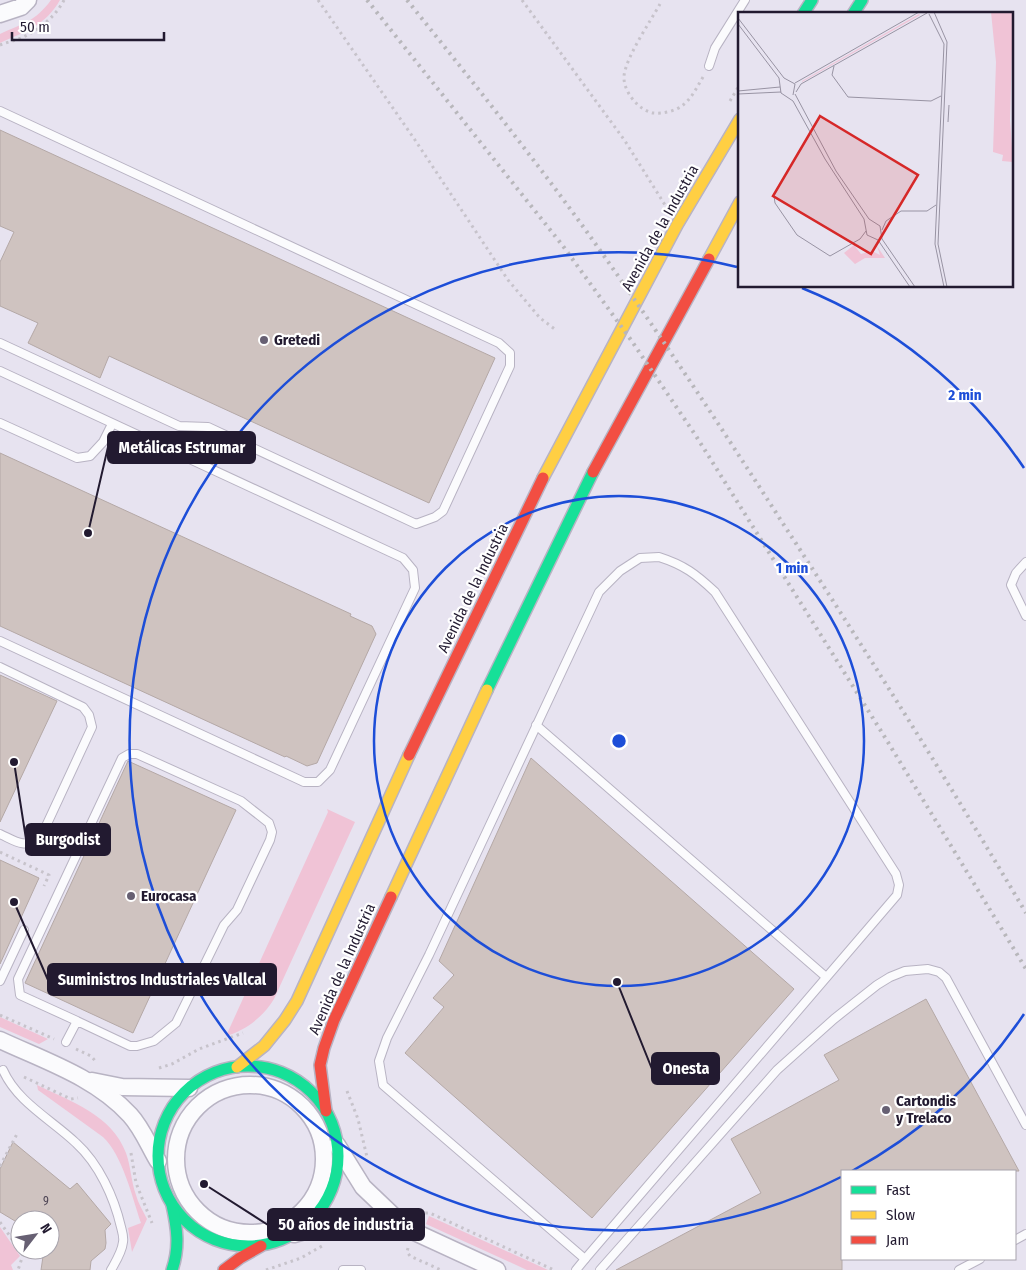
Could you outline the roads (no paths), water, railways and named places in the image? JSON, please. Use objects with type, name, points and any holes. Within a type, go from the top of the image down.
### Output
[{"type":"main road","points":[[804,12],[812,0]]},
{"type":"main road","points":[[854,12],[862,0]]},
{"type":"main road","name":"Avenida de la Industria","points":[[237,1067],[264,1046],[285,1020],[297,1001],[408,758],[551,462],[676,225],[738,122]]},
{"type":"main road","name":"Avenida de la Industria","points":[[326,1111],[320,1065],[334,1020],[466,734],[596,466],[738,206]]},
{"type":"main road","points":[[254,1066],[272,1069],[288,1075],[303,1085],[316,1097],[326,1111],[333,1127],[337,1145],[338,1162],[335,1179],[329,1196],[314,1217],[294,1234],[278,1242],[262,1246],[227,1244],[210,1238],[195,1229],[182,1218],[172,1204],[162,1183],[158,1161],[159,1140],[165,1121],[175,1103],[189,1088],[212,1074],[237,1067],[254,1066]]},
{"type":"main road","points":[[172,1204],[179,1244],[177,1258],[172,1270]]},
{"type":"main road","points":[[224,1270],[262,1246]]},
{"type":"street","points":[[1,15],[21,6],[28,0]]},
{"type":"street","points":[[0,1040],[87,1080],[122,1087],[189,1088]]},
{"type":"street","points":[[87,1080],[130,1115],[138,1125],[158,1161]]},
{"type":"street","points":[[240,1085],[258,1085],[275,1089],[290,1097],[304,1108],[314,1122],[321,1138],[324,1156],[323,1173],[320,1184],[309,1204],[292,1220],[271,1230],[237,1232],[226,1229],[205,1218],[189,1201],[183,1191],[178,1174],[176,1157],[178,1140],[185,1124],[195,1109],[208,1098],[223,1090],[240,1085]]},
{"type":"street","points":[[337,1145],[363,1187],[406,1228]]},
{"type":"street","points":[[294,1234],[332,1223],[361,1221],[406,1228],[497,1270]]},
{"type":"lane","points":[[709,66],[715,48],[745,0]]},
{"type":"lane","points":[[0,111],[499,343],[510,353],[510,366],[443,510],[435,518],[416,524],[208,427],[179,426],[0,342]]},
{"type":"lane","points":[[0,371],[403,558],[413,570],[415,588],[330,770],[318,782],[304,782],[0,641]]},
{"type":"lane","points":[[0,424],[76,458],[90,456],[104,442],[112,424]]},
{"type":"lane","points":[[576,1270],[897,895],[899,885],[896,874],[714,592],[698,576],[679,563],[659,557],[640,558],[620,571],[599,592],[429,954],[387,1038],[378,1061],[383,1085],[585,1258]]},
{"type":"lane","points":[[1026,562],[1016,573],[1011,585],[1015,597],[1026,616]]},
{"type":"lane","points":[[0,667],[83,706],[89,715],[92,727],[40,839],[30,844],[22,844],[0,834]]},
{"type":"lane","points":[[536,725],[826,977]]},
{"type":"lane","points":[[129,754],[137,754],[241,801],[269,823],[272,832],[270,840],[237,910],[224,925],[176,1023],[154,1041],[138,1046],[130,1046],[77,1021],[20,995],[18,979],[122,758],[129,754]]},
{"type":"lane","points":[[0,981],[24,930]]},
{"type":"lane","points":[[600,1270],[777,1070],[834,1019],[890,977],[906,972],[928,969],[939,972],[946,978],[1026,1125]]},
{"type":"lane","points":[[66,1042],[77,1021]]},
{"type":"lane","points":[[3,1070],[14,1087],[41,1114],[77,1143],[97,1169],[117,1210],[124,1241],[120,1256],[111,1270]]},
{"type":"lane","points":[[960,1270],[978,1260]]},
{"type":"lane","points":[[343,1270],[362,1270]]},
{"type":"railway","points":[[367,0],[563,246],[631,340],[696,436],[886,739],[1026,969]]},
{"type":"railway","points":[[407,0],[543,173],[587,232],[662,340],[735,449],[876,668],[1026,913]]},
{"type":"place","name":"Gretedi","points":[[264,340]]},
{"type":"place","name":"Metálicas Estrumar","points":[[88,533]]},
{"type":"place","name":"Burgodist","points":[[14,762]]},
{"type":"place","name":"Eurocasa","points":[[131,896]]},
{"type":"place","name":"Suministros Industriales Vallcal","points":[[14,902]]},
{"type":"place","name":"Onesta","points":[[617,982]]},
{"type":"place","name":"Cartondis y Trelaco","points":[[886,1110]]},
{"type":"place","name":"50 años de industria","points":[[204,1184]]}]
